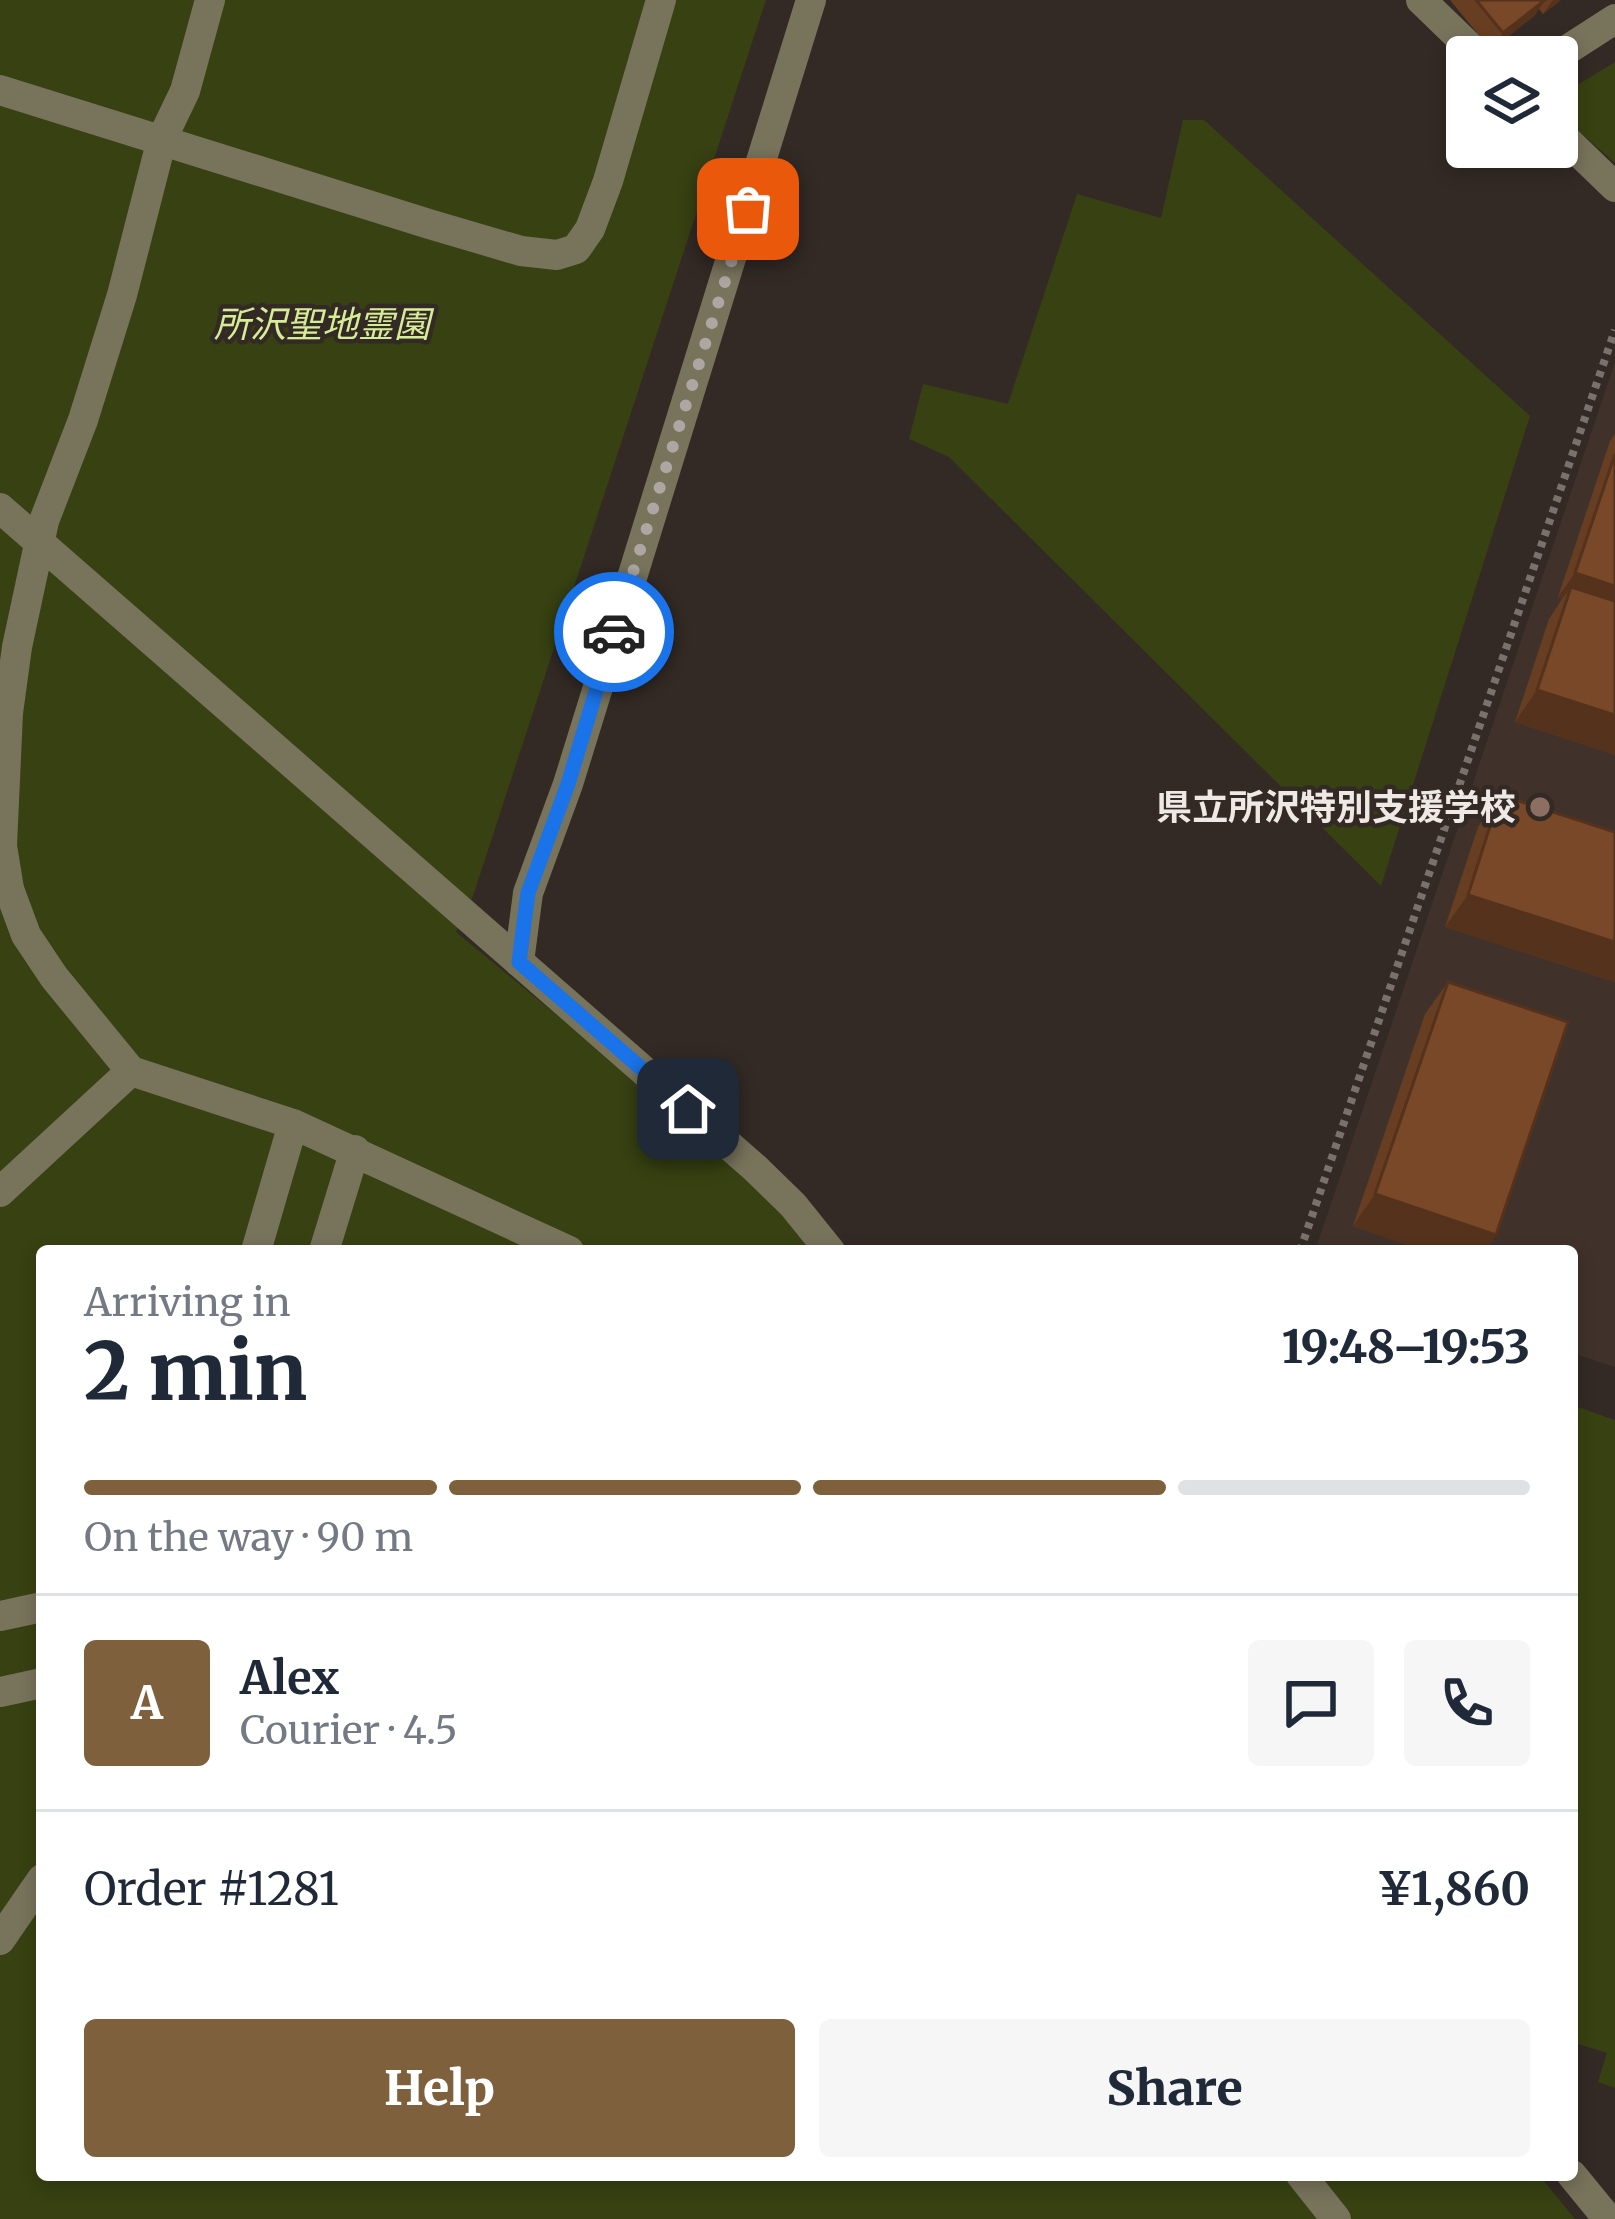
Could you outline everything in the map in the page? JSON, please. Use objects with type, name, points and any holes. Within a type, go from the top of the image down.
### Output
[{"type":"street","points":[[210,0],[184,91],[162,139],[116,316],[40,542],[8,713],[2,846],[9,890],[26,935],[54,977],[131,1071],[292,1124],[556,1245]]},
{"type":"street","points":[[0,90],[447,230],[557,256],[576,249],[590,230],[661,0]]},
{"type":"street","points":[[519,962],[528,893],[568,784],[811,0]]},
{"type":"street","points":[[1421,0],[1458,36]]},
{"type":"street","points":[[1578,43],[1615,19]]},
{"type":"street","points":[[1578,151],[1615,187]]},
{"type":"street","points":[[0,508],[755,1168],[794,1205],[825,1245]]},
{"type":"street","points":[[0,1192],[131,1071]]},
{"type":"street","points":[[258,1245],[292,1124]]},
{"type":"street","points":[[326,1245],[355,1150]]},
{"type":"street","points":[[0,1616],[36,1608]]},
{"type":"street","points":[[0,1692],[36,1683]]},
{"type":"street","points":[[0,1940],[36,1888]]},
{"type":"street","points":[[1306,2181],[1336,2219]]},
{"type":"street","points":[[1576,2181],[1608,2219]]},
{"type":"path","points":[[1302,1245],[1615,330]]},
{"type":"shaded area","name":"県立所沢特別支援学校","points":[[1615,362],[1615,1367],[1578,1355],[1578,1245],[1317,1245]]},
{"type":"green space","name":"所沢聖地霊園","points":[[0,0],[766,0],[473,896],[456,932],[752,1176],[805,1245],[36,1245],[36,2181],[1544,2181],[1575,2219],[0,2219]]},
{"type":"green space","points":[[1615,62],[1615,163],[1578,131],[1578,85]]},
{"type":"green space","points":[[1183,120],[1204,120],[1530,416],[1381,886],[949,457],[909,439],[923,384],[1008,404],[1077,194],[1161,218]]},
{"type":"green space","points":[[1578,1407],[1615,1420],[1615,2088],[1598,2082],[1607,2053],[1578,2044]]},
{"type":"building","points":[[1476,0],[1545,0],[1503,33]]},
{"type":"building","points":[[1615,454],[1615,586],[1575,573]]},
{"type":"building","points":[[1571,587],[1615,601],[1615,715],[1537,690]]},
{"type":"building","points":[[1500,795],[1615,832],[1615,942],[1468,895]]},
{"type":"building","points":[[1448,982],[1568,1022],[1496,1235],[1375,1194]]},
{"type":"way so far","points":[[614,632],[748,209]]},
{"type":"place","name":"県立所沢特別支援学校","points":[[1540,807]]},
{"type":"route","points":[[614,632],[568,784],[528,893],[519,962],[688,1109]]}]
